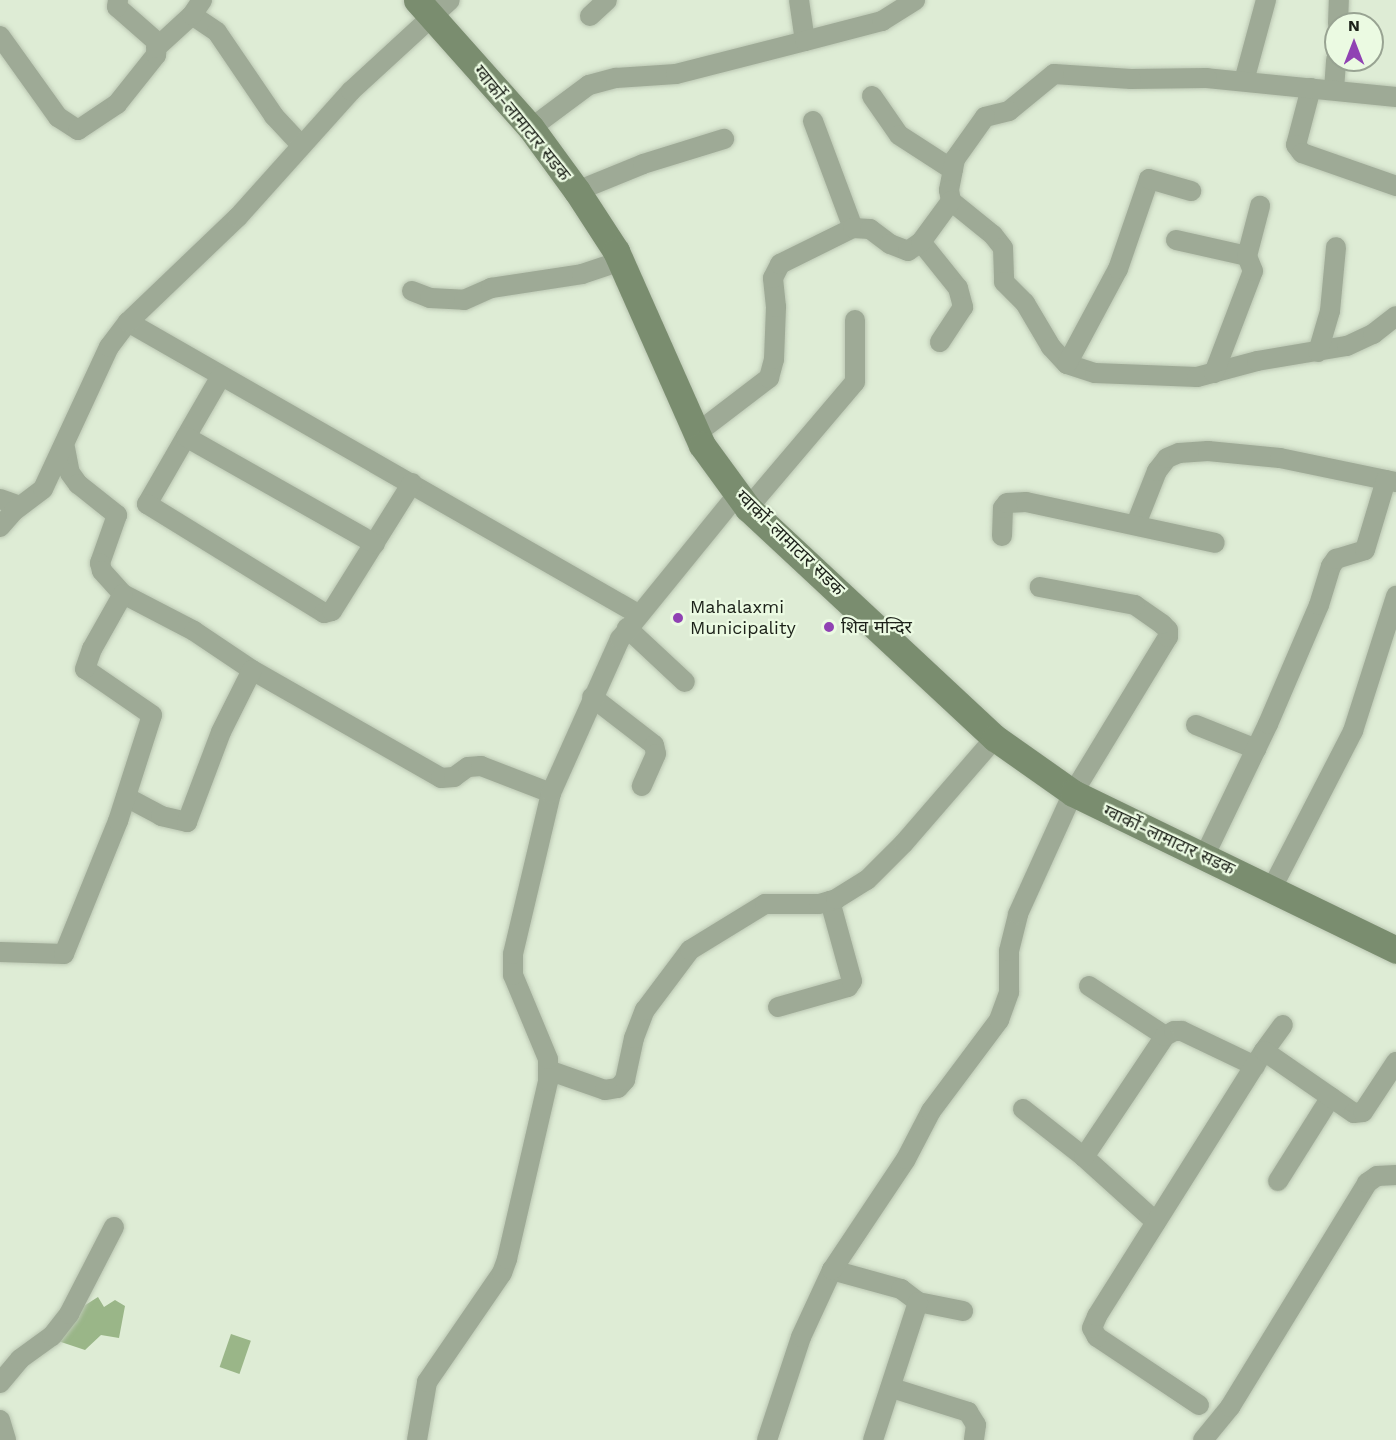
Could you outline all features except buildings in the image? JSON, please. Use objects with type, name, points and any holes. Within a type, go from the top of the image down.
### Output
[{"type":"main road","name":"ग्वार्को-लामाटार सडक","points":[[433,5],[531,128],[577,191],[621,261],[697,433],[742,501],[995,738],[1073,793],[1396,950]]},
{"type":"street","points":[[0,36],[58,117],[78,130],[117,104],[156,55],[157,42],[117,7],[118,0]]},
{"type":"street","points":[[590,16],[607,0]]},
{"type":"street","points":[[799,0],[805,41]]},
{"type":"street","points":[[531,128],[589,85],[616,78],[676,74],[882,21],[915,0]]},
{"type":"street","points":[[1244,81],[1266,0]]},
{"type":"street","points":[[0,527],[20,506],[43,489],[65,448],[109,347],[128,322],[238,217],[301,145],[433,5]]},
{"type":"street","points":[[156,48],[197,8],[217,32],[274,116],[301,145]]},
{"type":"street","points":[[1334,90],[1335,72]]},
{"type":"street","points":[[697,433],[769,378],[774,360],[776,307],[773,278],[780,264],[853,228],[870,229],[890,244],[908,251],[921,242],[951,201],[953,170],[970,135],[985,117],[1010,111],[1054,74],[1244,81],[1396,97]]},
{"type":"street","points":[[1311,88],[1296,145],[1302,153],[1396,186]]},
{"type":"street","points":[[872,96],[899,135],[953,170]]},
{"type":"street","points":[[813,122],[853,228]]},
{"type":"street","points":[[577,191],[643,164],[724,139]]},
{"type":"street","points":[[1067,364],[1118,269],[1149,178],[1191,191]]},
{"type":"street","points":[[951,201],[993,235],[1003,248],[1004,282],[1025,303],[1051,347],[1067,364],[1095,373],[1166,378],[1214,373],[1257,361],[1318,352],[1364,338],[1396,316]]},
{"type":"street","points":[[1214,373],[1253,271],[1247,256],[1260,206]]},
{"type":"street","points":[[1176,240],[1247,256]]},
{"type":"street","points":[[921,242],[958,288],[963,307],[940,342]]},
{"type":"street","points":[[1318,352],[1330,311],[1336,247]]},
{"type":"street","points":[[412,291],[430,298],[464,300],[491,288],[582,274],[621,261]]},
{"type":"street","points":[[417,1440],[427,1382],[502,1273],[507,1259],[548,1070],[541,1038],[513,975],[513,954],[551,793],[592,697],[633,621],[742,501],[855,382],[855,320]]},
{"type":"street","points":[[128,322],[412,483],[633,621],[685,682]]},
{"type":"street","points":[[221,376],[147,501],[149,507],[324,613],[332,611],[412,483]]},
{"type":"street","points":[[186,437],[375,544]]},
{"type":"street","points":[[65,448],[70,473],[85,492],[112,508],[117,515],[100,563],[102,570],[123,594],[194,631],[252,670],[441,778],[454,777],[468,767],[481,766],[551,793]]},
{"type":"street","points":[[1136,524],[1157,471],[1167,458],[1179,453],[1208,451],[1280,458],[1391,481],[1365,550],[1336,559],[1331,566],[1319,605],[1256,749],[1204,857]]},
{"type":"street","points":[[0,499],[20,506]]},
{"type":"street","points":[[1002,536],[1003,508],[1007,503],[1026,502],[1136,524],[1215,543]]},
{"type":"street","points":[[767,1440],[801,1338],[832,1270],[906,1159],[930,1111],[999,1020],[1009,992],[1010,951],[1018,914],[1073,793],[1161,649],[1168,630],[1135,605],[1040,587]]},
{"type":"street","points":[[1,957],[64,954],[126,797],[152,715],[85,669],[92,649],[123,594]]},
{"type":"street","points":[[1272,888],[1353,731],[1396,596]]},
{"type":"street","points":[[126,797],[160,816],[187,822],[221,732],[252,670]]},
{"type":"street","points":[[592,697],[654,745],[656,754],[642,786]]},
{"type":"street","points":[[1196,725],[1256,749]]},
{"type":"street","points":[[548,1070],[605,1090],[618,1088],[625,1080],[634,1038],[645,1010],[690,950],[765,904],[830,901],[867,880],[896,851],[995,738]]},
{"type":"street","points":[[778,1006],[848,987],[852,981],[830,901]]},
{"type":"street","points":[[1089,986],[1166,1036]]},
{"type":"street","points":[[1199,1405],[1097,1338],[1092,1328],[1156,1222],[1282,1025]]},
{"type":"street","points":[[1084,1157],[1166,1036],[1182,1031],[1260,1059],[1331,1097],[1354,1113],[1363,1113],[1396,1062]]},
{"type":"street","points":[[1278,1181],[1331,1097]]},
{"type":"street","points":[[1023,1109],[1084,1157],[1156,1222]]},
{"type":"street","points":[[1203,1440],[1230,1407],[1367,1183],[1377,1176],[1396,1175]]},
{"type":"street","points":[[0,1383],[20,1359],[52,1336],[69,1314],[114,1227]]},
{"type":"street","points":[[832,1270],[901,1289],[918,1302],[963,1311]]},
{"type":"street","points":[[873,1440],[892,1388],[918,1302]]},
{"type":"street","points":[[892,1388],[968,1412],[976,1425],[974,1440]]},
{"type":"street","points":[[0,1420],[6,1440]]},
{"type":"shaded area","points":[[98,1297],[104,1307],[115,1300],[125,1306],[119,1338],[101,1335],[85,1350],[58,1341],[79,1309]]},
{"type":"shaded area","points":[[231,1334],[251,1341],[239,1374],[220,1367]]},
{"type":"place","name":"Mahalaxmi Municipality","points":[[678,618]]},
{"type":"place","name":"शिव मन्दिर","points":[[829,627]]}]
